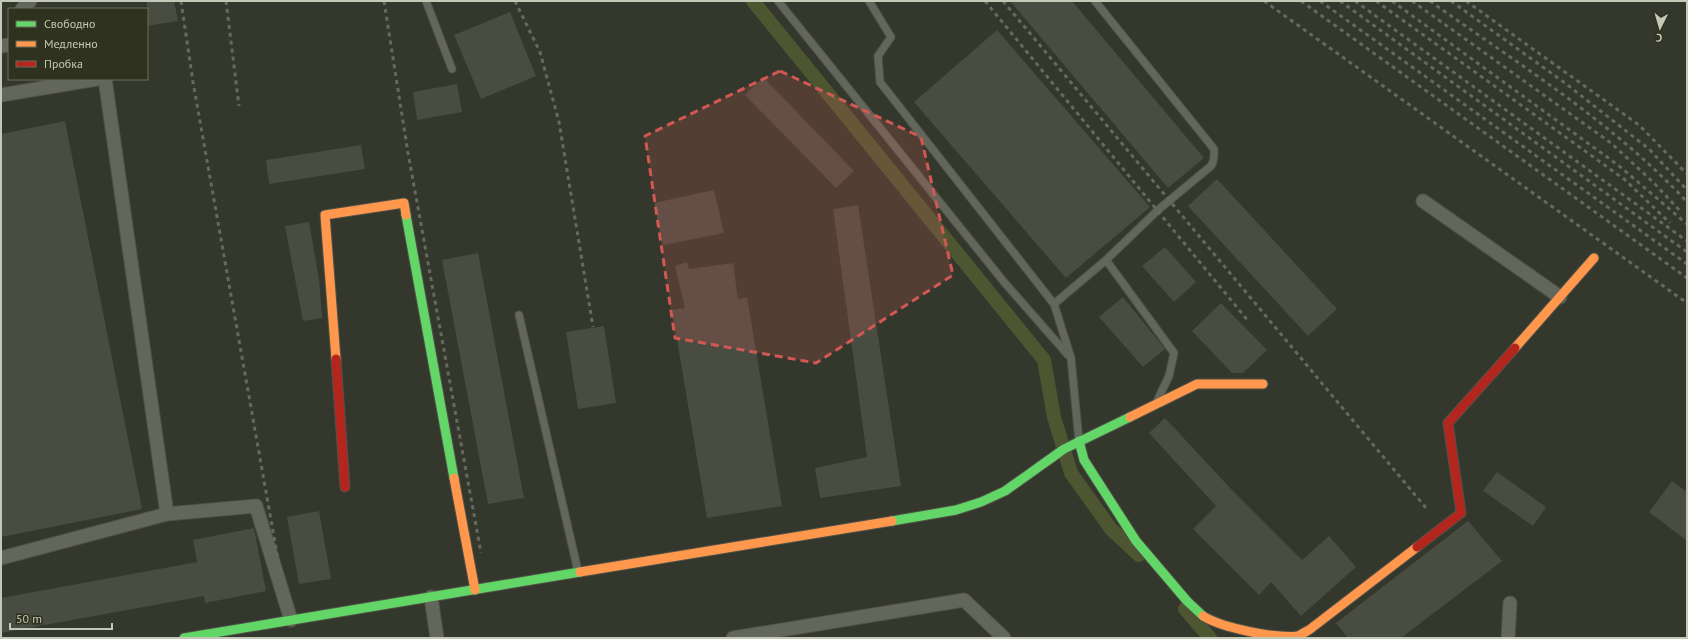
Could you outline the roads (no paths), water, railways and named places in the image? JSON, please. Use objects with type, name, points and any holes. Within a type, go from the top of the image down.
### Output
[{"type":"street","points":[[1,95],[27,85],[84,80]]},
{"type":"street","points":[[105,80],[167,514]]},
{"type":"street","points":[[1423,201],[1560,297]]},
{"type":"street","points":[[345,487],[325,215],[404,203],[476,590]]},
{"type":"street","points":[[1079,441],[1084,460],[1136,541],[1200,614],[1213,622],[1243,632],[1282,637],[1297,636],[1309,630],[1461,513],[1448,423],[1594,258]]},
{"type":"street","points":[[184,638],[956,510],[981,502],[1005,491],[1064,449],[1197,384],[1263,384]]},
{"type":"street","points":[[1,558],[167,514],[256,506],[291,620]]},
{"type":"street","points":[[431,597],[437,638]]},
{"type":"street","points":[[733,638],[964,600],[1004,638]]},
{"type":"street","points":[[1508,638],[1510,603]]},
{"type":"lane","points":[[426,1],[452,69]]},
{"type":"lane","points":[[778,1],[1004,282],[1071,358]]},
{"type":"lane","points":[[869,1],[891,37],[878,56],[880,82],[1054,304],[1071,358],[1079,441]]},
{"type":"lane","points":[[1054,304],[1082,282],[1158,210],[1214,162],[1214,149],[1095,1]]},
{"type":"lane","points":[[1106,260],[1174,353],[1168,376],[1155,405]]},
{"type":"lane","points":[[519,314],[578,573]]},
{"type":"waterway","points":[[753,1],[1044,360],[1054,417],[1071,473],[1111,529],[1139,555]]},
{"type":"waterway","points":[[1185,609],[1210,638]]},
{"type":"railway","points":[[181,1],[193,82],[281,576]]},
{"type":"railway","points":[[226,1],[239,106]]},
{"type":"railway","points":[[384,1],[408,153],[481,553]]},
{"type":"railway","points":[[515,1],[540,52],[559,122],[593,327]]},
{"type":"railway","points":[[985,1],[1249,322]]},
{"type":"railway","points":[[1003,1],[1426,508]]},
{"type":"railway","points":[[1264,1],[1687,303]]},
{"type":"railway","points":[[1301,1],[1687,278]]},
{"type":"railway","points":[[1320,1],[1687,264]]},
{"type":"railway","points":[[1340,1],[1687,252]]},
{"type":"railway","points":[[1355,1],[1687,241]]},
{"type":"railway","points":[[1376,1],[1624,179],[1670,223]]},
{"type":"railway","points":[[1392,1],[1618,165],[1687,224]]},
{"type":"railway","points":[[1412,1],[1611,143],[1654,183],[1682,213]]},
{"type":"railway","points":[[1430,1],[1564,95],[1596,120],[1658,173],[1687,202]]},
{"type":"railway","points":[[1451,1],[1565,83],[1649,149],[1687,190]]},
{"type":"railway","points":[[1466,1],[1639,125],[1687,174]]}]
